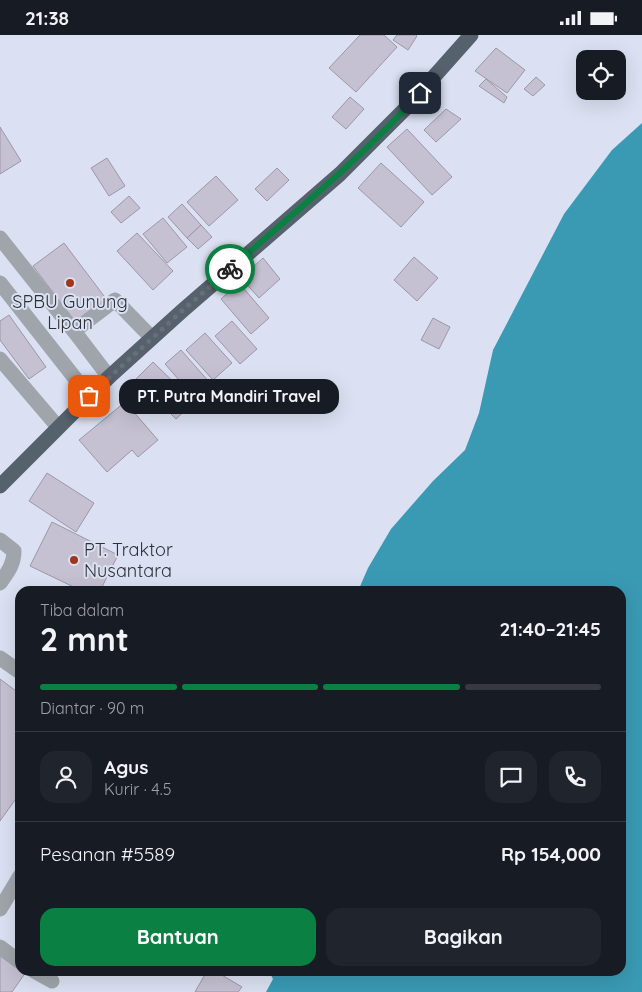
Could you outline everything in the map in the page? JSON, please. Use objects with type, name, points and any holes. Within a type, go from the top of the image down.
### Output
[{"type":"highway","points":[[0,486],[109,377],[340,174],[407,107],[470,35]]},
{"type":"street","points":[[0,238],[109,377]]},
{"type":"street","points":[[0,283],[89,396]]},
{"type":"street","points":[[74,331],[115,300],[152,338]]},
{"type":"street","points":[[0,359],[58,427]]},
{"type":"street","points":[[0,539],[14,551],[14,559],[0,583]]},
{"type":"street","points":[[0,658],[15,668]]},
{"type":"street","points":[[0,909],[15,884]]},
{"type":"street","points":[[0,947],[15,958]]},
{"type":"street","points":[[43,976],[52,981]]},
{"type":"water","points":[[642,123],[642,992],[266,992],[273,979],[272,976],[626,976],[626,586],[360,586],[368,568],[391,529],[433,481],[465,450],[479,413],[493,350],[564,214],[612,150]]},
{"type":"building","points":[[360,35],[384,35],[397,47],[356,92],[329,68]]},
{"type":"building","points":[[397,35],[417,36],[408,50],[393,40]]},
{"type":"building","points":[[496,48],[525,70],[507,93],[475,71]]},
{"type":"building","points":[[536,77],[545,85],[533,96],[524,89]]},
{"type":"building","points":[[486,79],[507,97],[504,103],[479,86]]},
{"type":"building","points":[[350,97],[364,109],[346,129],[332,117]]},
{"type":"building","points":[[446,109],[461,119],[436,142],[424,130]]},
{"type":"building","points":[[0,127],[21,161],[0,174]]},
{"type":"building","points":[[407,129],[452,177],[432,195],[387,147]]},
{"type":"building","points":[[107,158],[125,186],[109,196],[91,168]]},
{"type":"building","points":[[381,163],[424,202],[401,227],[358,188]]},
{"type":"building","points":[[277,168],[289,180],[267,201],[255,189]]},
{"type":"building","points":[[216,176],[238,200],[209,226],[187,202]]},
{"type":"building","points":[[129,196],[140,208],[121,223],[111,212]]},
{"type":"building","points":[[182,204],[201,225],[187,238],[168,217]]},
{"type":"building","points":[[163,218],[187,247],[167,263],[143,234]]},
{"type":"building","points":[[201,225],[212,237],[198,249],[187,238]]},
{"type":"building","points":[[137,233],[173,271],[153,290],[117,251]]},
{"type":"building","name":"SPBU Gunung Lipan","points":[[64,243],[107,300],[76,323],[33,266]]},
{"type":"building","points":[[414,257],[438,278],[417,301],[394,280]]},
{"type":"building","points":[[263,258],[280,279],[259,298],[241,278]]},
{"type":"building","points":[[239,283],[269,318],[251,334],[221,299]]},
{"type":"building","points":[[9,315],[46,367],[29,379],[0,340],[0,321]]},
{"type":"building","points":[[433,318],[450,327],[439,349],[421,340]]},
{"type":"building","points":[[232,321],[257,349],[240,364],[215,336]]},
{"type":"building","points":[[205,333],[232,363],[213,380],[186,350]]},
{"type":"building","points":[[181,350],[218,392],[202,406],[165,364]]},
{"type":"building","points":[[153,362],[194,402],[176,419],[136,379]]},
{"type":"building","points":[[125,402],[158,440],[138,457],[132,450],[107,472],[79,440]]},
{"type":"building","points":[[47,473],[94,503],[76,532],[29,501]]},
{"type":"building","name":"PT. Traktor Nusantara","points":[[52,522],[118,555],[102,586],[72,586],[30,566]]},
{"type":"building","points":[[0,679],[15,690],[15,800],[0,821]]},
{"type":"building","points":[[0,956],[15,965],[15,976],[23,976],[12,992],[0,992]]},
{"type":"building","points":[[204,976],[223,976],[242,987],[238,992],[195,992]]},
{"type":"way so far","points":[[89,396],[230,269]]},
{"type":"place","name":"SPBU Gunung Lipan","points":[[70,283]]},
{"type":"place","name":"PT. Putra Mandiri Travel","points":[[89,396]]},
{"type":"place","name":"PT. Traktor Nusantara","points":[[74,560]]},
{"type":"route","points":[[230,269],[340,174],[420,93]]}]
